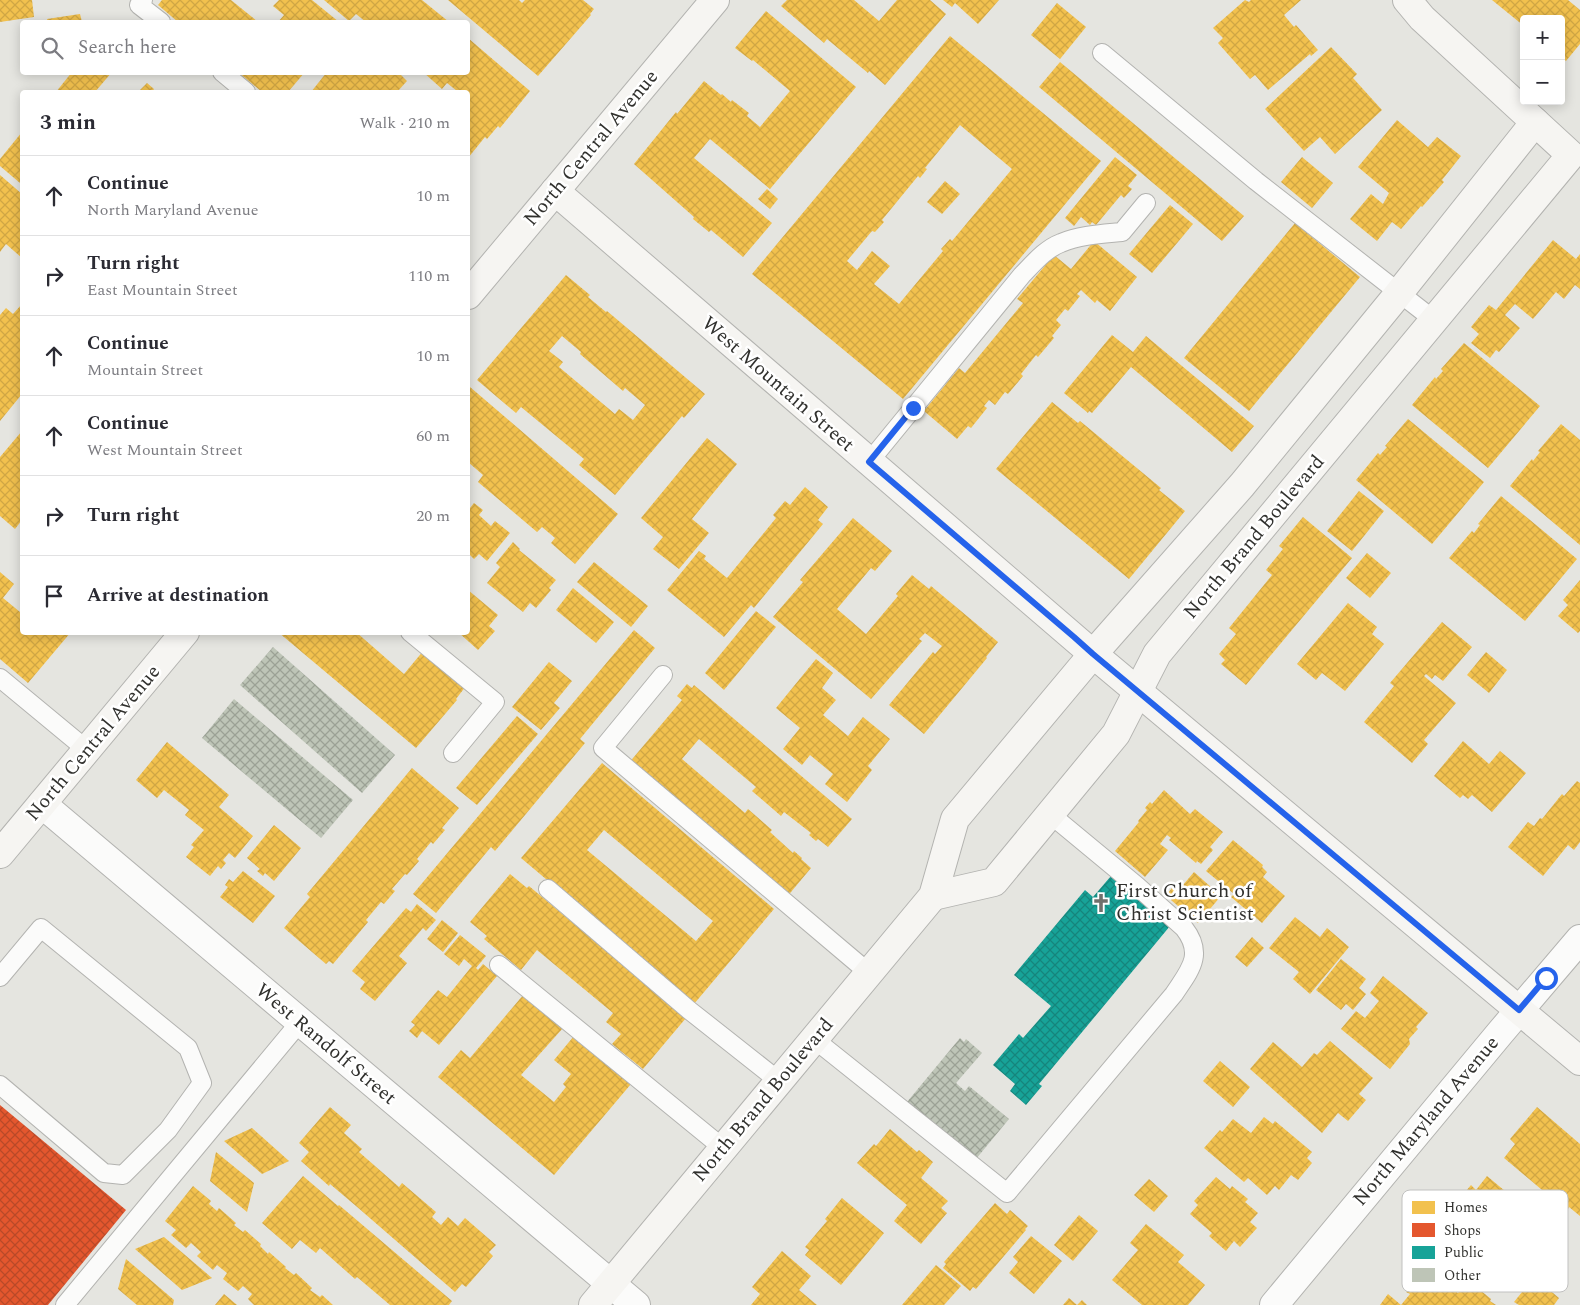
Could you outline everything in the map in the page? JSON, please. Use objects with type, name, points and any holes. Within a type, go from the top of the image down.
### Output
[{"type":"street","name":"North Central Avenue","points":[[471,284],[554,191],[715,0]]},
{"type":"street","points":[[1406,0],[1422,18],[1576,159]]},
{"type":"street","name":"North Brand Boulevard","points":[[593,1305],[933,896],[955,819],[1093,654],[1242,484],[1399,293],[1535,122]]},
{"type":"street","name":"North Brand Boulevard","points":[[933,896],[994,882],[1116,734],[1157,654],[1434,320],[1576,159]]},
{"type":"street","name":"West Mountain Street","points":[[554,191],[1093,654],[1580,1061]]},
{"type":"street","name":"North Central Avenue","points":[[0,854],[183,635]]},
{"type":"street","name":"West Randolf Street","points":[[42,804],[636,1305]]},
{"type":"street","name":"North Maryland Avenue","points":[[1274,1305],[1580,939]]},
{"type":"lane","points":[[143,0],[140,5],[159,20]]},
{"type":"lane","points":[[1102,53],[1256,181],[1434,320]]},
{"type":"lane","points":[[226,75],[244,90]]},
{"type":"lane","points":[[869,462],[1022,275],[1042,255],[1060,243],[1097,234],[1122,232],[1146,204]]},
{"type":"lane","points":[[414,635],[495,702],[453,753]]},
{"type":"lane","points":[[663,675],[603,748],[869,973]]},
{"type":"lane","points":[[0,678],[87,750]]},
{"type":"lane","points":[[814,1039],[1007,1193],[1174,994],[1192,967],[1194,956],[1190,936],[1184,928],[1050,814]]},
{"type":"lane","points":[[548,888],[682,1004],[779,1081]]},
{"type":"lane","points":[[0,977],[42,928],[188,1048],[202,1083],[168,1130],[122,1175],[104,1173],[0,1085]]},
{"type":"lane","points":[[499,965],[723,1148]]},
{"type":"lane","points":[[65,1305],[300,1022]]},
{"type":"building: Homes","points":[[0,0],[32,0],[34,17],[0,22]]},
{"type":"building: Homes","points":[[162,0],[231,0],[256,20],[176,20],[158,5]]},
{"type":"building: Homes","points":[[279,0],[312,0],[337,20],[280,20],[284,15],[273,6]]},
{"type":"building: Homes","points":[[324,0],[422,0],[447,20],[364,20],[356,14],[348,20]]},
{"type":"building: Homes","points":[[448,0],[519,0],[522,3],[525,0],[583,0],[594,9],[591,15],[538,76]]},
{"type":"building: Homes","points":[[787,0],[854,0],[879,21],[897,0],[930,0],[946,14],[885,85],[827,39],[824,43],[781,6]]},
{"type":"building: Homes","points":[[943,0],[999,0],[978,24],[955,3],[952,7]]},
{"type":"building: Homes","points":[[1245,0],[1249,2],[1251,0],[1301,0],[1284,15],[1294,27],[1296,25],[1318,50],[1311,56],[1310,54],[1268,90],[1255,75],[1250,79],[1218,43],[1223,38],[1213,28]]},
{"type":"building: Homes","points":[[1492,0],[1568,0],[1580,10],[1580,44],[1565,60],[1565,15],[1520,15],[1520,23]]},
{"type":"building: Homes","points":[[1057,3],[1086,27],[1060,59],[1031,35]]},
{"type":"building: Homes","points":[[766,11],[856,87],[770,189],[710,139],[694,158],[772,223],[743,257],[711,230],[709,232],[693,219],[694,217],[634,164],[704,81],[721,95],[731,102],[732,100],[749,113],[747,116],[760,127],[790,91],[753,60],[735,48]]},
{"type":"building: Homes","points":[[80,14],[82,20],[47,20]]},
{"type":"building: Homes","points":[[950,36],[1101,161],[903,399],[752,274]],"holes":[[[960,125],[1012,169],[952,241],[950,239],[941,249],[943,251],[899,304],[874,284],[890,266],[872,251],[857,270],[847,261],[872,231],[875,232],[884,222],[882,220],[918,176],[920,178],[927,169],[925,168]]]},
{"type":"building: Homes","points":[[470,40],[530,91],[500,128],[498,126],[487,139],[485,137],[470,156],[470,90],[456,90],[447,83],[442,89],[426,75],[470,75]]},
{"type":"building: Homes","points":[[1331,47],[1357,74],[1353,78],[1382,110],[1335,154],[1320,137],[1304,151],[1265,109]]},
{"type":"building: Homes","points":[[1060,62],[1244,216],[1222,241],[1039,87]]},
{"type":"building: Homes","points":[[70,75],[109,75],[97,90],[58,90]]},
{"type":"building: Homes","points":[[242,75],[302,75],[290,90],[260,90]]},
{"type":"building: Homes","points":[[325,75],[401,75],[407,81],[399,90],[313,90]]},
{"type":"building: Homes","points":[[147,83],[154,89],[153,90],[140,90]]},
{"type":"building: Homes","points":[[1397,120],[1428,147],[1437,137],[1461,156],[1442,180],[1444,182],[1401,229],[1392,222],[1377,241],[1350,219],[1371,194],[1383,204],[1389,193],[1358,167]]},
{"type":"building: Homes","points":[[20,134],[20,183],[0,166],[0,159]]},
{"type":"building: Homes","points":[[1115,157],[1137,175],[1128,186],[1132,189],[1124,198],[1121,195],[1096,225],[1092,222],[1090,225],[1081,217],[1074,226],[1065,218]]},
{"type":"building: Homes","points":[[1302,157],[1333,183],[1312,208],[1281,182]]},
{"type":"building: Homes","points":[[0,175],[20,192],[20,256],[6,244],[0,252]]},
{"type":"building: Homes","points":[[945,181],[960,194],[942,214],[927,202]]},
{"type":"building: Homes","points":[[767,189],[778,199],[770,209],[758,199]]},
{"type":"building: Homes","points":[[1170,205],[1193,224],[1152,273],[1129,254]]},
{"type":"building: Homes","points":[[1295,223],[1360,277],[1249,411],[1184,358]]},
{"type":"building: Homes","points":[[1553,240],[1576,259],[1580,254],[1580,289],[1575,285],[1564,299],[1556,292],[1533,319],[1515,304],[1505,315],[1520,328],[1499,352],[1496,350],[1490,358],[1471,343],[1479,334],[1471,327],[1489,305],[1496,310]]},
{"type":"building: Homes","points":[[1094,241],[1137,277],[1110,311],[1097,300],[1095,303],[1081,290],[1077,294],[1080,296],[1068,311],[1065,309],[1056,320],[1061,325],[1052,336],[1054,338],[1038,357],[1036,355],[1021,374],[1023,376],[1008,394],[1005,392],[995,405],[989,400],[984,406],[987,408],[971,428],[968,426],[957,439],[924,411],[959,368],[965,373],[1023,303],[1017,299],[1054,255],[1071,269]]},
{"type":"building: Homes","points":[[566,275],[590,295],[588,297],[705,394],[684,418],[682,416],[615,495],[579,465],[584,459],[521,407],[516,413],[477,380]],"holes":[[[562,336],[581,352],[580,354],[623,391],[625,388],[645,405],[633,420],[619,409],[615,414],[559,367],[563,362],[549,351]]]},
{"type":"building: Homes","points":[[20,306],[20,396],[0,421],[0,315],[6,308],[13,314]]},
{"type":"building: Homes","points":[[1112,335],[1133,352],[1146,336],[1254,426],[1232,452],[1131,367],[1092,413],[1089,411],[1088,413],[1064,393]]},
{"type":"building: Homes","points":[[1464,343],[1540,406],[1488,468],[1412,405],[1435,377],[1436,379],[1443,371],[1441,369]]},
{"type":"building: Homes","points":[[470,387],[618,514],[575,564],[551,543],[555,538],[542,527],[537,532],[478,482],[483,475],[470,464]]},
{"type":"building: Homes","points":[[1052,402],[1078,423],[1080,421],[1161,488],[1159,490],[1185,511],[1129,579],[996,469]]},
{"type":"building: Homes","points":[[1408,419],[1484,482],[1432,544],[1356,480],[1378,453],[1380,455],[1387,447],[1385,446]]},
{"type":"building: Homes","points":[[1561,424],[1580,440],[1580,545],[1510,486],[1532,459],[1533,461],[1540,452],[1538,451]]},
{"type":"building: Homes","points":[[20,433],[20,523],[15,529],[0,516],[0,457]]},
{"type":"building: Homes","points":[[707,438],[737,464],[692,519],[709,533],[679,569],[653,549],[663,537],[641,518]]},
{"type":"building: Homes","points":[[805,487],[828,507],[818,520],[823,524],[754,608],[751,605],[724,637],[667,590],[699,551],[706,556],[704,559],[727,578],[776,518],[773,515],[785,501],[790,505]]},
{"type":"building: Homes","points":[[1359,491],[1384,511],[1352,551],[1327,531]]},
{"type":"building: Homes","points":[[1501,496],[1577,559],[1525,621],[1449,558],[1472,531],[1474,533],[1480,525],[1478,524]]},
{"type":"building: Homes","points":[[474,503],[483,510],[479,515],[491,526],[495,521],[510,533],[487,561],[479,554],[474,559],[470,555],[470,508]]},
{"type":"building: Homes","points":[[1303,517],[1352,558],[1246,685],[1221,664],[1225,660],[1219,654],[1236,634],[1229,628],[1272,575],[1266,570],[1283,549],[1279,546]]},
{"type":"building: Homes","points":[[853,518],[892,551],[875,571],[871,568],[837,609],[866,634],[898,596],[896,594],[912,575],[929,589],[931,586],[998,642],[924,734],[889,705],[933,652],[935,654],[942,646],[925,633],[919,639],[922,641],[871,699],[773,617],[803,582],[800,580]]},
{"type":"building: Homes","points":[[513,542],[519,550],[556,580],[549,588],[551,590],[536,608],[530,603],[523,612],[487,583],[500,567],[496,563]]},
{"type":"building: Homes","points":[[1367,553],[1391,573],[1370,598],[1346,578]]},
{"type":"building: Homes","points":[[594,562],[648,606],[631,627],[577,582]]},
{"type":"building: Homes","points":[[0,572],[14,584],[3,598],[20,612],[20,635],[68,635],[28,683],[0,659]]},
{"type":"building: Homes","points":[[1580,580],[1580,631],[1578,633],[1558,616],[1568,605],[1563,600]]},
{"type":"building: Homes","points":[[573,588],[614,622],[596,643],[556,610]]},
{"type":"building: Homes","points":[[470,592],[498,615],[489,626],[495,631],[478,650],[461,635],[470,635]]},
{"type":"building: Homes","points":[[1348,603],[1377,627],[1372,634],[1384,644],[1345,691],[1322,673],[1316,680],[1297,664]]},
{"type":"building: Homes","points":[[756,611],[776,627],[724,690],[705,673]]},
{"type":"building: Homes","points":[[1442,622],[1472,647],[1443,681],[1435,675],[1432,679],[1426,674],[1424,676],[1456,703],[1424,740],[1428,744],[1412,763],[1364,722],[1394,686],[1390,683]]},
{"type":"building: Homes","points":[[634,630],[655,648],[580,739],[585,743],[495,851],[491,847],[436,913],[413,894]]},
{"type":"building: Homes","points":[[282,635],[359,635],[404,674],[424,650],[466,686],[457,700],[416,748]]},
{"type":"building: Homes","points":[[1486,652],[1507,670],[1489,693],[1467,675]]},
{"type":"building: Homes","points":[[816,659],[833,673],[822,688],[836,700],[823,715],[848,736],[863,717],[890,739],[868,766],[872,770],[847,802],[825,784],[833,774],[810,755],[802,765],[783,749],[800,728],[776,708]]},
{"type":"building: Homes","points":[[549,662],[572,681],[554,703],[560,708],[541,730],[512,707]]},
{"type":"building: Homes","points":[[687,684],[692,688],[694,685],[852,819],[828,847],[818,839],[816,841],[809,835],[811,833],[784,812],[781,816],[752,791],[756,787],[699,739],[682,759],[745,813],[748,809],[772,830],[770,832],[793,853],[794,851],[802,858],[811,868],[786,898],[628,764],[682,700],[677,696]]},
{"type":"building: Homes","points":[[517,716],[538,734],[477,805],[456,788]]},
{"type":"building: Homes","points":[[1463,741],[1489,764],[1500,751],[1526,773],[1492,812],[1472,795],[1468,799],[1463,795],[1460,798],[1434,776]]},
{"type":"building: Homes","points":[[167,742],[229,795],[219,807],[253,836],[235,858],[229,853],[223,860],[226,863],[221,869],[218,866],[210,876],[186,857],[194,847],[191,845],[204,830],[185,815],[189,810],[164,790],[157,798],[136,780]]},
{"type":"building: Homes","points":[[602,763],[774,909],[694,1004],[521,858]],"holes":[[[604,830],[713,921],[696,941],[587,850]]]},
{"type":"building: Homes","points":[[412,768],[459,808],[442,828],[445,830],[433,844],[431,842],[417,859],[419,861],[392,889],[395,891],[384,904],[381,902],[366,920],[368,922],[333,964],[329,961],[326,964],[284,928],[310,897],[307,894]]},
{"type":"building: Homes","points":[[1577,781],[1580,783],[1580,842],[1574,850],[1568,845],[1543,876],[1508,847],[1528,822],[1534,826],[1562,794],[1564,796]]},
{"type":"building: Homes","points":[[1164,790],[1190,814],[1195,809],[1223,832],[1210,847],[1213,850],[1201,864],[1197,861],[1196,863],[1169,840],[1171,838],[1167,835],[1160,844],[1168,850],[1145,877],[1115,851],[1139,822],[1147,810],[1145,808],[1150,802],[1152,804]]},
{"type":"building: Homes","points":[[274,825],[301,848],[274,881],[265,873],[263,876],[257,871],[260,869],[247,858]]},
{"type":"building: Homes","points":[[1233,840],[1263,865],[1262,867],[1267,872],[1263,877],[1285,896],[1262,923],[1231,897],[1234,894],[1206,871]]},
{"type":"building: Homes","points":[[243,871],[275,896],[253,923],[220,897],[228,887],[225,885],[229,879],[233,882]]},
{"type":"building: Homes","points":[[1194,872],[1221,896],[1198,923],[1171,900],[1172,898],[1167,894],[1178,881],[1183,885]]},
{"type":"building: Homes","points":[[510,874],[527,888],[529,886],[686,1018],[643,1069],[612,1044],[621,1034],[606,1022],[613,1013],[537,950],[521,970],[484,939],[487,936],[470,922]]},
{"type":"building: Homes","points":[[417,904],[436,920],[426,931],[423,928],[399,956],[407,963],[375,1001],[360,989],[365,982],[352,971],[406,908],[411,912]]},
{"type":"building: Homes","points":[[1295,917],[1320,937],[1327,928],[1349,947],[1310,994],[1293,979],[1299,972],[1269,948]]},
{"type":"building: Homes","points":[[442,920],[458,933],[443,952],[427,939]]},
{"type":"building: Homes","points":[[460,935],[486,956],[476,968],[478,970],[483,964],[497,976],[439,1045],[422,1031],[417,1038],[409,1031],[415,1025],[411,1022],[438,990],[447,997],[472,966],[464,959],[459,966],[444,954]]},
{"type":"building: Homes","points":[[1252,937],[1264,948],[1247,967],[1235,957]]},
{"type":"building: Homes","points":[[1341,959],[1366,979],[1359,988],[1366,994],[1353,1010],[1346,1004],[1341,1010],[1316,990]]},
{"type":"building: Homes","points":[[1383,976],[1428,1013],[1409,1039],[1410,1044],[1390,1069],[1341,1029],[1356,1011],[1365,1018],[1379,1001],[1370,993]]},
{"type":"building: Homes","points":[[524,994],[563,1028],[521,1075],[554,1102],[566,1087],[563,1084],[571,1074],[554,1060],[574,1036],[631,1084],[554,1175],[438,1077],[461,1050],[470,1058]]},
{"type":"building: Homes","points":[[1330,1041],[1373,1078],[1359,1094],[1366,1100],[1348,1121],[1338,1113],[1322,1133],[1250,1069],[1273,1042],[1302,1067],[1314,1053],[1317,1055]]},
{"type":"building: Homes","points":[[1220,1061],[1250,1087],[1233,1107],[1203,1081]]},
{"type":"building: Homes","points":[[330,1107],[351,1125],[344,1133],[362,1149],[359,1152],[399,1187],[402,1183],[436,1212],[432,1217],[441,1225],[448,1217],[458,1226],[465,1218],[496,1245],[489,1252],[493,1256],[466,1287],[462,1284],[455,1292],[301,1161],[309,1152],[299,1143]]},
{"type":"building: Homes","points":[[1537,1107],[1580,1144],[1580,1216],[1569,1207],[1568,1209],[1568,1190],[1542,1190],[1504,1158],[1515,1144],[1510,1139]]},
{"type":"building: Homes","points":[[1264,1117],[1273,1124],[1275,1121],[1312,1152],[1307,1158],[1312,1163],[1298,1180],[1291,1175],[1279,1190],[1275,1186],[1267,1195],[1248,1178],[1244,1182],[1204,1148],[1233,1119],[1251,1133]]},
{"type":"building: Homes","points":[[252,1128],[289,1161],[262,1174],[224,1141]]},
{"type":"building: Homes","points":[[890,1129],[917,1152],[919,1150],[933,1162],[921,1178],[948,1201],[941,1208],[947,1213],[921,1244],[894,1221],[907,1205],[857,1163],[874,1144],[876,1146]]},
{"type":"building: Homes","points":[[216,1152],[254,1183],[247,1212],[210,1181]]},
{"type":"building: Homes","points":[[303,1176],[452,1301],[449,1305],[390,1305],[357,1277],[355,1279],[320,1248],[316,1253],[300,1240],[292,1249],[262,1223]]},
{"type":"building: Homes","points":[[1487,1176],[1504,1190],[1476,1190]]},
{"type":"building: Homes","points":[[1216,1177],[1230,1189],[1232,1186],[1248,1199],[1245,1202],[1258,1213],[1250,1222],[1257,1228],[1240,1247],[1234,1241],[1226,1251],[1209,1236],[1212,1233],[1190,1214],[1198,1205],[1194,1201]]},
{"type":"building: Homes","points":[[1149,1179],[1168,1196],[1154,1212],[1134,1195]]},
{"type":"building: Homes","points":[[1471,1185],[1476,1190],[1467,1190]]},
{"type":"building: Homes","points":[[193,1186],[211,1201],[209,1204],[217,1211],[219,1208],[236,1223],[234,1225],[243,1232],[245,1230],[261,1244],[260,1246],[268,1254],[269,1252],[294,1275],[296,1273],[312,1288],[310,1290],[320,1297],[322,1295],[333,1305],[254,1305],[248,1299],[252,1294],[243,1286],[238,1291],[223,1279],[227,1273],[217,1265],[213,1270],[197,1256],[201,1252],[191,1243],[186,1248],[171,1235],[176,1230],[165,1221]]},
{"type":"building: Homes","points":[[842,1198],[884,1233],[841,1285],[805,1255],[809,1250],[805,1247],[827,1221],[825,1219]]},
{"type":"building: Homes","points":[[995,1203],[1007,1214],[1010,1210],[1028,1226],[976,1289],[973,1287],[970,1291],[943,1268],[946,1264],[944,1262]]},
{"type":"building: Homes","points":[[1079,1215],[1098,1231],[1073,1261],[1054,1245]]},
{"type":"building: Homes","points":[[1146,1224],[1184,1255],[1178,1262],[1205,1285],[1188,1305],[1142,1305],[1112,1280],[1138,1250],[1130,1243]]},
{"type":"building: Homes","points":[[1031,1236],[1062,1261],[1034,1294],[1009,1273],[1018,1262],[1013,1257]]},
{"type":"building: Homes","points":[[164,1237],[212,1278],[182,1290],[135,1249]]},
{"type":"building: Homes","points":[[782,1251],[811,1276],[799,1290],[817,1305],[751,1305],[760,1294],[752,1287]]},
{"type":"building: Homes","points":[[126,1259],[174,1300],[173,1305],[137,1305],[118,1289]]},
{"type":"building: Homes","points":[[936,1265],[961,1286],[944,1305],[902,1305]]},
{"type":"building: Homes","points":[[1406,1292],[1483,1292],[1496,1305],[1401,1305],[1410,1294]]},
{"type":"building: Homes","points":[[1522,1292],[1552,1292],[1559,1298],[1554,1305],[1519,1305],[1514,1302]]},
{"type":"building: Homes","points":[[224,1294],[237,1305],[215,1305]]},
{"type":"building: Homes","points":[[1388,1294],[1401,1305],[1380,1305]]},
{"type":"building: Homes","points":[[1069,1298],[1077,1305],[1063,1305]]},
{"type":"building: Homes","points":[[1082,1300],[1087,1305],[1077,1305]]},
{"type":"building: Shops","points":[[0,1105],[126,1210],[48,1305],[0,1305]]},
{"type":"building: Public","points":[[1111,876],[1170,926],[1039,1084],[1042,1086],[1026,1105],[1010,1091],[1015,1084],[993,1065],[1019,1034],[1023,1038],[1051,1006],[1014,975],[1085,890],[1093,897]]},
{"type":"building: Other","points":[[273,647],[395,755],[362,793],[240,685]]},
{"type":"building: Other","points":[[234,699],[353,800],[321,838],[202,738]]},
{"type":"building: Other","points":[[960,1038],[964,1042],[966,1039],[982,1053],[956,1083],[965,1091],[969,1086],[1009,1119],[976,1159],[907,1102]]},
{"type":"place","name":"First Church of Christ Scientist","points":[[1101,903]]},
{"type":"route","points":[[913,408],[869,462],[1093,654],[1519,1010],[1546,978]]}]
